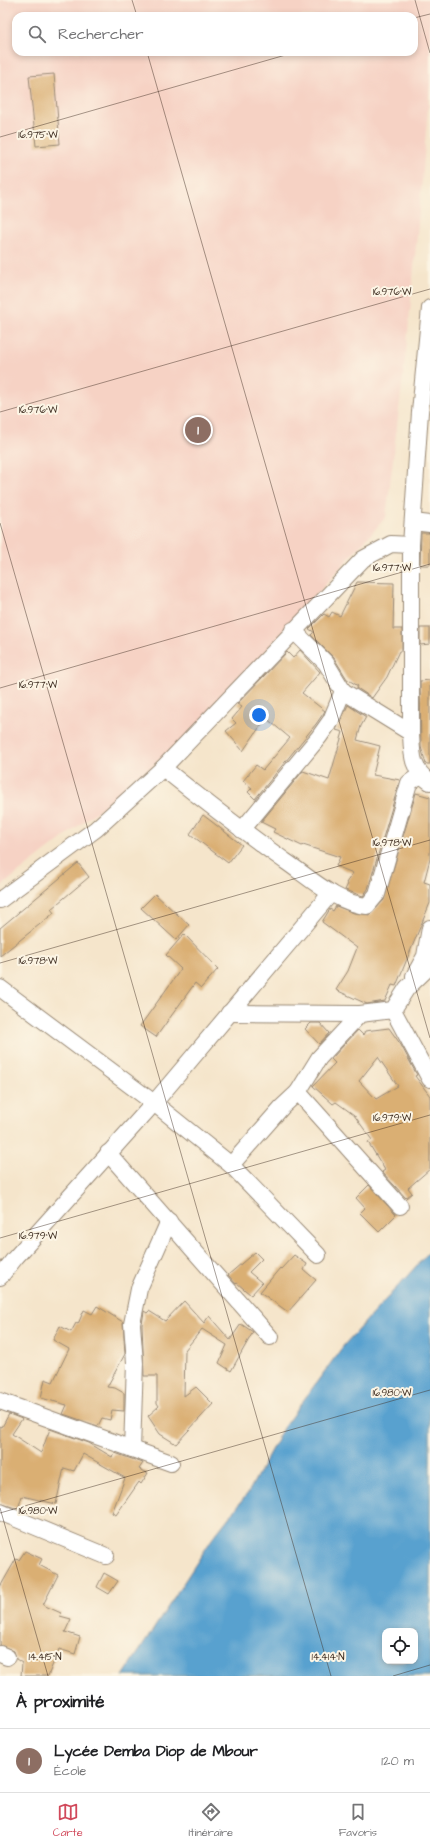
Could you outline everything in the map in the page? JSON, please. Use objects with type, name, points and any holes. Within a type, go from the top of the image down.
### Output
[{"type":"street","points":[[163,768],[242,830],[331,894],[358,905],[367,906],[377,894],[409,783],[425,778],[412,757],[411,545],[425,413],[430,308]]},
{"type":"street","points":[[413,522],[430,524]]},
{"type":"street","points":[[0,900],[96,829],[163,768],[293,630],[363,559],[391,544],[411,545]]},
{"type":"street","points":[[293,630],[326,663],[342,691],[411,732]]},
{"type":"street","points":[[242,830],[327,726],[331,720],[342,691]]},
{"type":"street","points":[[0,1277],[15,1258],[154,1103],[331,894]]},
{"type":"street","points":[[393,1010],[425,956],[430,928]]},
{"type":"street","points":[[407,988],[430,966]]},
{"type":"street","points":[[0,988],[154,1103],[231,1165],[318,1255]]},
{"type":"street","points":[[229,1013],[360,1014],[393,1010]]},
{"type":"street","points":[[393,1010],[430,1079]]},
{"type":"street","points":[[231,1165],[282,1107],[298,1092],[319,1058],[360,1014]]},
{"type":"street","points":[[298,1092],[400,1206]]},
{"type":"street","points":[[108,1153],[270,1337]]},
{"type":"street","points":[[132,1449],[135,1363],[132,1324],[139,1288],[169,1222]]},
{"type":"street","points":[[0,1401],[171,1463]]},
{"type":"street","points":[[0,1512],[106,1556]]},
{"type":"shaded area","points":[[0,0],[430,0],[430,83],[423,169],[407,343],[386,517],[199,726],[132,784],[0,887]]},
{"type":"water","points":[[430,1251],[430,1676],[123,1676],[212,1539],[248,1493],[283,1428],[344,1345]]},
{"type":"building","points":[[54,74],[60,144],[36,146],[29,76]]},
{"type":"building","points":[[421,533],[430,533],[430,565],[420,565]]},
{"type":"building","points":[[357,582],[394,583],[393,629],[402,629],[402,651],[399,651],[387,677],[372,698],[347,679],[334,658],[311,635],[314,632],[309,629],[324,614],[329,617],[332,612],[340,616]]},
{"type":"building","points":[[420,628],[430,628],[430,644],[420,645]]},
{"type":"building","points":[[300,650],[320,672],[302,693],[325,711],[255,799],[248,792],[252,788],[243,781],[256,765],[263,770],[290,738],[266,718],[243,751],[226,731],[236,723],[232,719],[242,707],[237,704],[287,652],[293,658]]},
{"type":"building","points":[[430,680],[430,764],[426,764],[421,747],[420,681]]},
{"type":"building","points":[[348,705],[366,717],[361,726],[357,740],[380,746],[373,775],[400,780],[368,889],[363,896],[345,890],[348,884],[346,883],[353,873],[336,866],[340,857],[303,845],[302,846],[273,832],[275,829],[261,822],[303,771],[329,780],[343,732],[336,730]]},
{"type":"building","points":[[416,793],[430,797],[430,859],[424,882],[430,884],[430,903],[396,986],[392,985],[385,1001],[367,1004],[336,990],[348,971],[357,948],[322,922],[330,909],[333,911],[336,906],[354,913],[370,915],[384,900]]},
{"type":"building","points":[[203,815],[242,845],[228,863],[190,834]]},
{"type":"building","points":[[78,863],[89,877],[51,909],[54,913],[0,956],[0,928]]},
{"type":"building","points":[[155,894],[189,925],[176,940],[141,908]]},
{"type":"building","points":[[184,934],[218,969],[201,988],[195,983],[156,1037],[140,1026],[181,969],[166,955]]},
{"type":"building","points":[[311,1023],[320,1023],[329,1033],[319,1044],[305,1029]]},
{"type":"building","points":[[389,1028],[401,1045],[417,1075],[415,1076],[430,1096],[430,1169],[408,1188],[412,1193],[406,1198],[382,1172],[385,1170],[368,1142],[372,1140],[354,1115],[336,1102],[333,1104],[313,1086],[335,1063],[331,1059],[358,1030],[363,1035],[365,1031]],"holes":[[[378,1057],[398,1086],[376,1099],[359,1081]]]},
{"type":"building","points":[[369,1185],[396,1215],[379,1232],[360,1213],[365,1208],[356,1198]]},
{"type":"building","points":[[255,1252],[262,1259],[249,1272],[262,1283],[251,1295],[237,1283],[236,1284],[228,1275]]},
{"type":"building","points":[[294,1255],[307,1264],[304,1270],[316,1280],[288,1312],[260,1292],[280,1268],[281,1269]]},
{"type":"building","points":[[184,1301],[204,1323],[209,1316],[230,1340],[241,1324],[253,1332],[231,1371],[219,1363],[227,1345],[202,1329],[185,1350],[184,1396],[196,1387],[213,1404],[176,1444],[160,1434],[148,1416],[159,1406],[157,1403],[157,1376],[144,1376],[142,1325],[144,1311],[147,1313],[149,1311],[165,1321]]},
{"type":"building","points":[[97,1306],[123,1322],[125,1354],[107,1387],[115,1388],[124,1393],[124,1411],[112,1410],[110,1420],[102,1418],[98,1426],[63,1414],[67,1405],[41,1398],[45,1379],[53,1382],[69,1349],[53,1340],[60,1326],[71,1332],[76,1323],[78,1324],[84,1310],[92,1314]]},
{"type":"building","points":[[9,1414],[22,1419],[12,1434],[41,1453],[50,1429],[89,1443],[112,1457],[115,1453],[143,1463],[139,1469],[148,1473],[141,1484],[139,1482],[116,1515],[112,1513],[125,1478],[83,1454],[74,1471],[64,1468],[56,1504],[22,1496],[18,1509],[0,1503],[0,1426],[2,1427]]},
{"type":"building","points":[[25,1551],[42,1559],[39,1565],[58,1575],[43,1605],[61,1613],[60,1616],[71,1619],[65,1632],[80,1637],[75,1654],[59,1649],[48,1676],[21,1676],[22,1663],[16,1659],[14,1651],[0,1645],[0,1587],[16,1559],[19,1560]]},
{"type":"building","points":[[104,1573],[118,1581],[109,1594],[97,1587]]},
{"type":"place","name":"Lycée Demba Diop de Mbour","points":[[198,430]]}]
